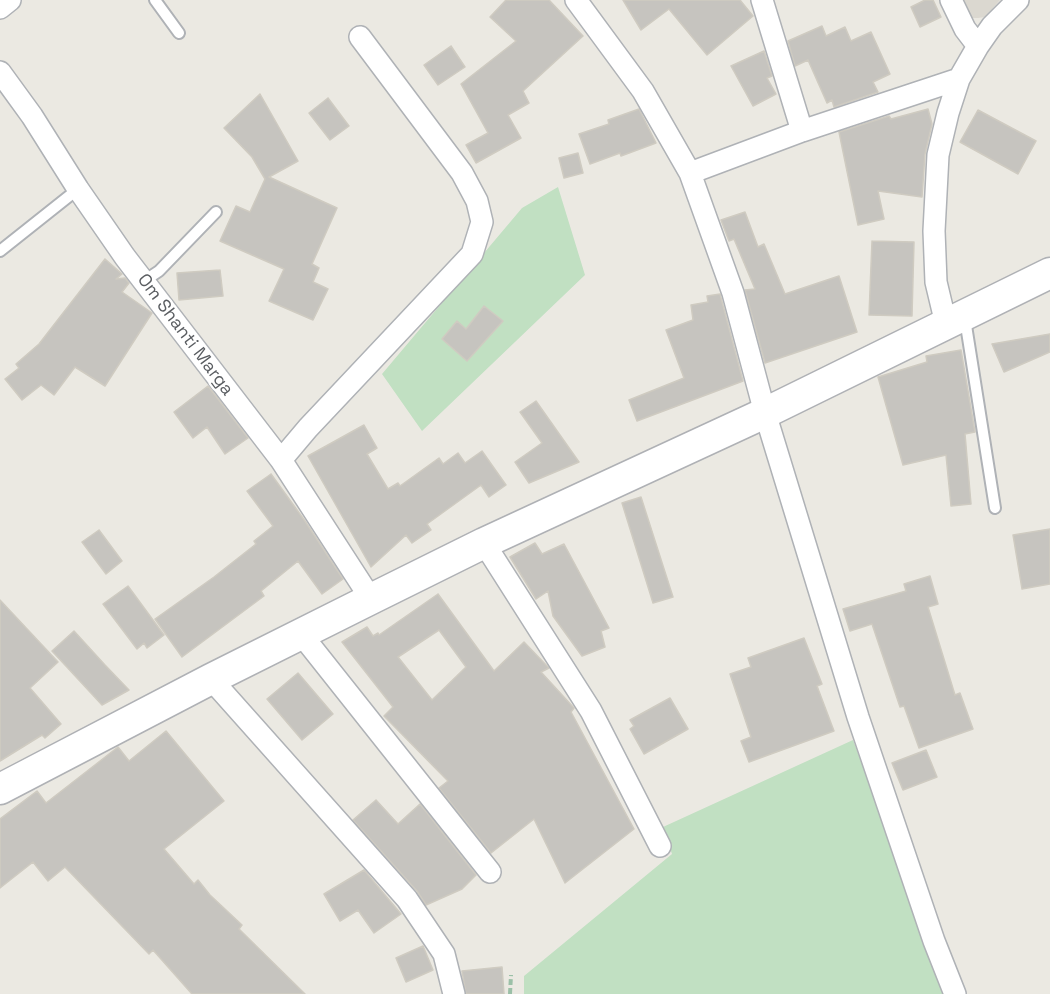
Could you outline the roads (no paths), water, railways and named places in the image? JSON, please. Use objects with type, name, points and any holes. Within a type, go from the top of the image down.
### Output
[{"type":"street","points":[[0,8],[10,0]]},
{"type":"street","points":[[576,0],[643,91],[690,173],[733,293],[765,413],[858,717],[934,942],[955,994]]},
{"type":"street","points":[[762,0],[802,131]]},
{"type":"street","points":[[951,0],[965,30],[978,46]]},
{"type":"street","points":[[955,319],[936,282],[935,209],[938,155],[958,79],[992,26],[1018,0]]},
{"type":"street","points":[[281,460],[472,254],[482,222],[477,201],[462,173],[360,37]]},
{"type":"street","name":"Om Shanti Marga","points":[[0,72],[32,116],[78,189],[144,281],[281,460],[371,599]]},
{"type":"street","points":[[690,173],[802,131],[958,79]]},
{"type":"street","points":[[0,789],[211,679],[484,543],[765,413],[1050,273]]},
{"type":"street","points":[[484,543],[591,711],[660,846]]},
{"type":"street","points":[[301,634],[490,873]]},
{"type":"street","points":[[211,679],[407,899],[444,954],[454,994]]},
{"type":"lane","points":[[154,0],[179,33]]},
{"type":"lane","points":[[0,251],[78,189]]},
{"type":"lane","points":[[144,281],[159,271],[216,212]]},
{"type":"lane","points":[[955,319],[995,508]]}]
